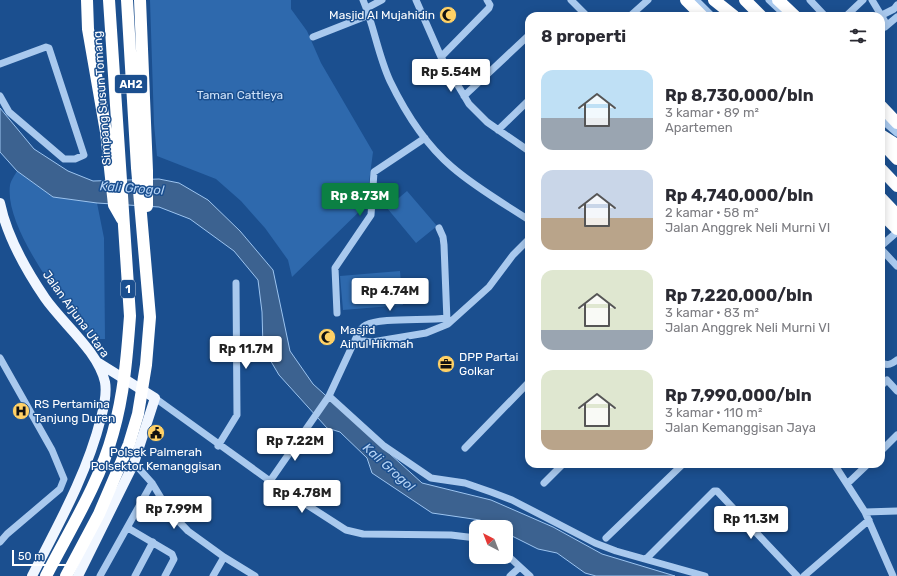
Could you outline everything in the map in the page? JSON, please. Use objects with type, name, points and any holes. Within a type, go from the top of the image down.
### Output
[{"type":"highway","points":[[87,0],[88,29],[116,163]]},
{"type":"highway","name":"Simpang Susun Tomang","points":[[109,0],[116,163]]},
{"type":"highway","name":"AH2","points":[[127,0],[142,170]]},
{"type":"highway","points":[[140,0],[145,138],[142,170]]},
{"type":"highway","points":[[686,0],[698,12]]},
{"type":"highway","points":[[714,0],[730,12]]},
{"type":"highway","points":[[721,0],[732,12]]},
{"type":"highway","points":[[745,0],[757,12]]},
{"type":"highway","points":[[756,0],[760,12]]},
{"type":"highway","points":[[778,0],[791,12]]},
{"type":"highway","points":[[885,110],[897,123]]},
{"type":"highway","points":[[885,138],[897,145]]},
{"type":"highway","points":[[885,146],[897,159]]},
{"type":"highway","name":"1","points":[[46,576],[99,471],[113,434],[123,393],[130,316],[122,219],[118,205],[116,163]]},
{"type":"highway","name":"1","points":[[66,576],[117,475],[129,444],[138,414],[146,365],[150,317],[142,233],[142,170]]},
{"type":"highway","points":[[885,173],[897,186]]},
{"type":"highway","points":[[885,202],[897,215]]},
{"type":"highway","points":[[885,219],[897,230]]},
{"type":"main road","name":"Jalan Arjuna Utara","points":[[0,203],[6,226],[32,277],[46,299],[97,362],[106,390],[98,431],[91,452],[74,494],[32,576]]},
{"type":"main road","points":[[78,576],[134,463],[155,398],[97,362]]},
{"type":"street","points":[[363,0],[368,11],[390,80],[414,123],[425,138],[456,170],[525,217]]},
{"type":"street","points":[[313,37],[368,11],[382,0]]},
{"type":"street","points":[[416,0],[441,57],[476,113],[525,148]]},
{"type":"street","points":[[441,57],[489,8],[490,5],[487,0]]},
{"type":"street","points":[[571,0],[583,12]]},
{"type":"street","points":[[634,12],[648,0]]},
{"type":"street","points":[[696,0],[708,12]]},
{"type":"street","points":[[769,0],[782,12]]},
{"type":"street","points":[[810,0],[821,12]]},
{"type":"street","points":[[850,12],[863,0]]},
{"type":"street","points":[[872,0],[880,12]]},
{"type":"street","points":[[885,14],[894,9],[897,4]]},
{"type":"street","points":[[885,23],[886,26],[897,17]]},
{"type":"street","points":[[464,96],[525,39]]},
{"type":"street","points":[[0,64],[46,47],[49,48],[84,155],[75,159],[64,159],[9,112],[0,96]]},
{"type":"street","points":[[498,130],[525,104]]},
{"type":"street","points":[[885,122],[897,133]]},
{"type":"street","points":[[337,313],[336,268],[341,258],[370,219],[373,209],[374,172],[425,138]]},
{"type":"street","points":[[885,195],[897,208]]},
{"type":"street","points":[[439,228],[443,237],[444,245],[447,321]]},
{"type":"street","points":[[885,242],[897,230]]},
{"type":"street","points":[[355,340],[372,342],[426,333],[447,321],[489,288],[513,255],[525,243]]},
{"type":"street","points":[[885,253],[897,266]]},
{"type":"street","points":[[218,446],[237,415],[236,283]]},
{"type":"street","points":[[270,481],[329,396],[360,330],[370,323],[433,320],[447,321]]},
{"type":"street","points":[[0,358],[52,450],[64,479],[60,489],[7,534],[0,542]]},
{"type":"street","points":[[885,365],[892,364],[897,360]]},
{"type":"street","points":[[885,382],[887,380],[897,391]]},
{"type":"street","points":[[465,448],[525,386]]},
{"type":"street","points":[[329,396],[384,446],[431,478],[465,483],[512,500],[595,543],[616,551],[705,576]]},
{"type":"street","points":[[155,398],[218,446],[346,530],[363,534],[451,535],[469,537]]},
{"type":"street","points":[[885,447],[897,435]]},
{"type":"street","points":[[134,463],[152,483],[168,511],[188,531],[224,557],[255,576]]},
{"type":"street","points":[[544,483],[559,468]]},
{"type":"street","points":[[606,538],[677,468]]},
{"type":"street","points":[[837,468],[848,483],[865,512],[892,575]]},
{"type":"street","points":[[848,483],[864,468]]},
{"type":"street","points":[[100,576],[152,483]]},
{"type":"street","points":[[646,559],[714,491],[717,490],[797,576]]},
{"type":"street","points":[[865,512],[896,509]]},
{"type":"street","points":[[804,576],[869,520]]},
{"type":"street","points":[[128,528],[172,554],[174,559],[165,576]]},
{"type":"street","points":[[135,576],[153,542]]},
{"type":"street","points":[[213,576],[224,557]]},
{"type":"street","points":[[513,560],[530,576]]},
{"type":"street","points":[[510,576],[520,567]]},
{"type":"green space","name":"Taman Cattleya","points":[[150,0],[291,0],[291,9],[307,31],[321,63],[373,152],[366,205],[292,277],[288,260],[265,228],[241,201],[216,179],[157,156],[154,124]]},
{"type":"green space","points":[[17,171],[53,197],[97,203],[104,238],[105,339],[91,339],[52,286],[26,244],[16,223],[11,203],[10,185]]},
{"type":"green space","points":[[407,191],[437,226],[416,243],[387,208]]},
{"type":"green space","points":[[400,271],[403,305],[343,310],[340,276]]},
{"type":"water","name":"Kali Grogol","points":[[0,108],[34,149],[68,171],[93,181],[159,179],[179,183],[208,200],[240,231],[273,270],[290,351],[313,384],[422,483],[491,500],[553,527],[602,554],[675,576],[596,576],[585,573],[557,553],[538,549],[513,536],[513,520],[480,520],[432,513],[372,473],[367,458],[340,432],[327,428],[279,375],[263,348],[262,312],[258,280],[234,251],[190,219],[159,207],[97,203],[53,197],[17,171],[0,152]]},
{"type":"place","name":"Masjid Al Mujahidin","points":[[448,15]]},
{"type":"place","name":"Masjid Ainul Hikmah","points":[[327,337]]},
{"type":"place","name":"DPP Partai Golkar","points":[[446,364]]},
{"type":"place","name":"RS Pertamina Tanjung Duren","points":[[21,411]]},
{"type":"place","name":"Polsek Palmerah Polsektor Kemanggisan","points":[[156,433]]}]
